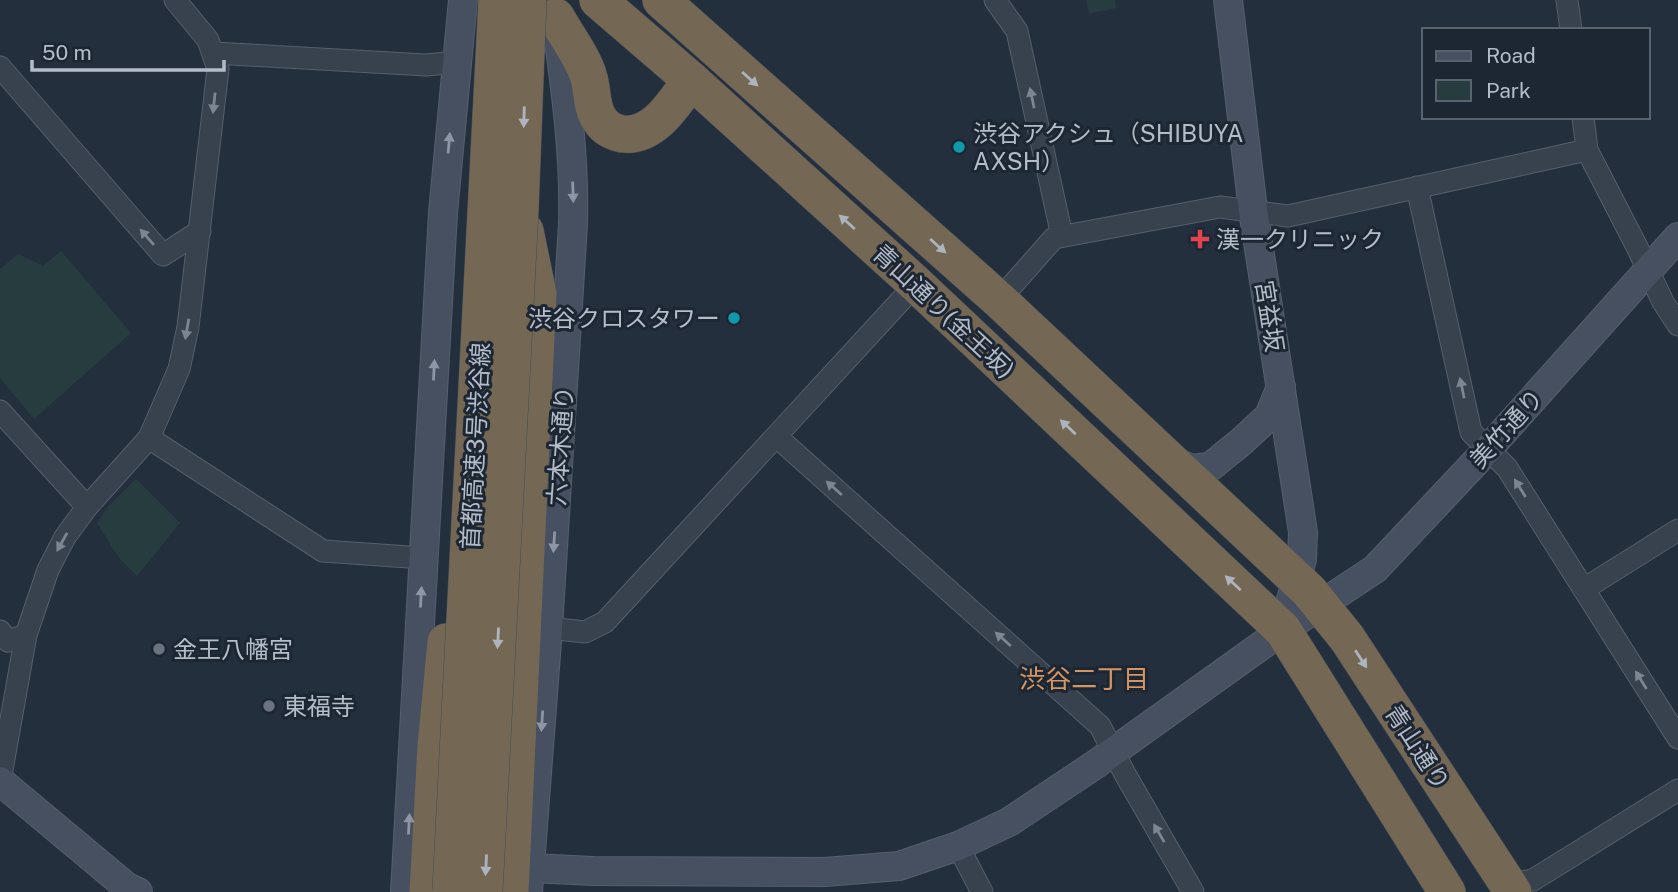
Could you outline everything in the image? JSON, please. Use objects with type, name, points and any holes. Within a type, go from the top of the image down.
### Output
[{"type":"highway","name":"青山通り(金王坂)","points":[[598,0],[691,80],[916,284],[1283,630],[1447,892]]},
{"type":"highway","name":"青山通り(金王坂)","points":[[661,0],[698,17],[1309,591]]},
{"type":"highway","points":[[546,6],[589,77],[594,109],[599,119],[616,133],[637,133],[648,129],[663,117],[691,80]]},
{"type":"highway","name":"首都高速3号渋谷線","points":[[454,891],[520,210],[546,6]]},
{"type":"highway","name":"首都高速3号渋谷線","points":[[454,891],[497,17]]},
{"type":"highway","points":[[520,210],[538,295],[523,884]]},
{"type":"highway","name":"青山通り","points":[[1309,591],[1347,638],[1507,883]]},
{"type":"street","points":[[138,892],[127,887],[0,781],[26,635],[48,570],[65,537],[87,507],[149,438],[179,369],[188,327],[218,69],[208,40],[175,0]]},
{"type":"street","points":[[405,892],[443,213],[463,0]]},
{"type":"street","points":[[995,0],[1017,31],[1062,236]]},
{"type":"street","name":"宮益坂","points":[[1228,0],[1252,210],[1303,532],[1302,559],[1309,591]]},
{"type":"street","points":[[1567,0],[1571,28]]},
{"type":"street","name":"六本木通り","points":[[523,884],[548,628],[574,196],[568,100],[546,6]]},
{"type":"street","points":[[214,53],[426,65],[457,62],[507,64],[541,79],[568,100]]},
{"type":"street","points":[[0,67],[163,255],[200,231]]},
{"type":"street","points":[[1583,119],[1587,150],[1663,302],[1678,325]]},
{"type":"street","points":[[999,300],[1055,238],[1062,236],[1220,206],[1288,216],[1587,150]]},
{"type":"street","points":[[1417,187],[1471,432],[1507,468],[1678,738]]},
{"type":"street","name":"美竹通り","points":[[523,884],[593,871],[825,872],[900,866],[958,846],[1009,822],[1114,752],[1283,630],[1309,591],[1375,569],[1488,449],[1678,237]]},
{"type":"street","points":[[548,628],[585,632],[605,622],[916,284]]},
{"type":"street","points":[[1170,459],[1191,469],[1210,467],[1269,416],[1281,387]]},
{"type":"street","points":[[4,423],[87,507]]},
{"type":"street","points":[[777,437],[1100,726],[1194,892]]},
{"type":"street","points":[[149,438],[323,551],[423,558]]},
{"type":"street","points":[[1584,589],[1678,530]]},
{"type":"street","points":[[0,631],[8,641],[26,635]]},
{"type":"street","points":[[1507,883],[1533,880],[1678,790]]},
{"type":"street","points":[[958,846],[982,892]]},
{"type":"green space","points":[[1086,0],[1115,0],[1116,8],[1089,14]]},
{"type":"green space","points":[[61,251],[131,333],[34,419],[0,378],[0,269],[18,254],[43,266]]},
{"type":"green space","points":[[136,479],[180,523],[137,576],[119,558],[97,523],[105,510]]},
{"type":"place","name":"渋谷アクシュ（SHIBUYA AXSH）","points":[[959,147]]},
{"type":"place","name":"漢一クリニック","points":[[1200,239]]},
{"type":"place","name":"渋谷クロスタワー","points":[[734,318]]},
{"type":"place","name":"金王八幡宮","points":[[159,649]]},
{"type":"place","name":"東福寺","points":[[269,706]]},
{"type":"district","name":"渋谷二丁目","points":[[1084,678]]}]
